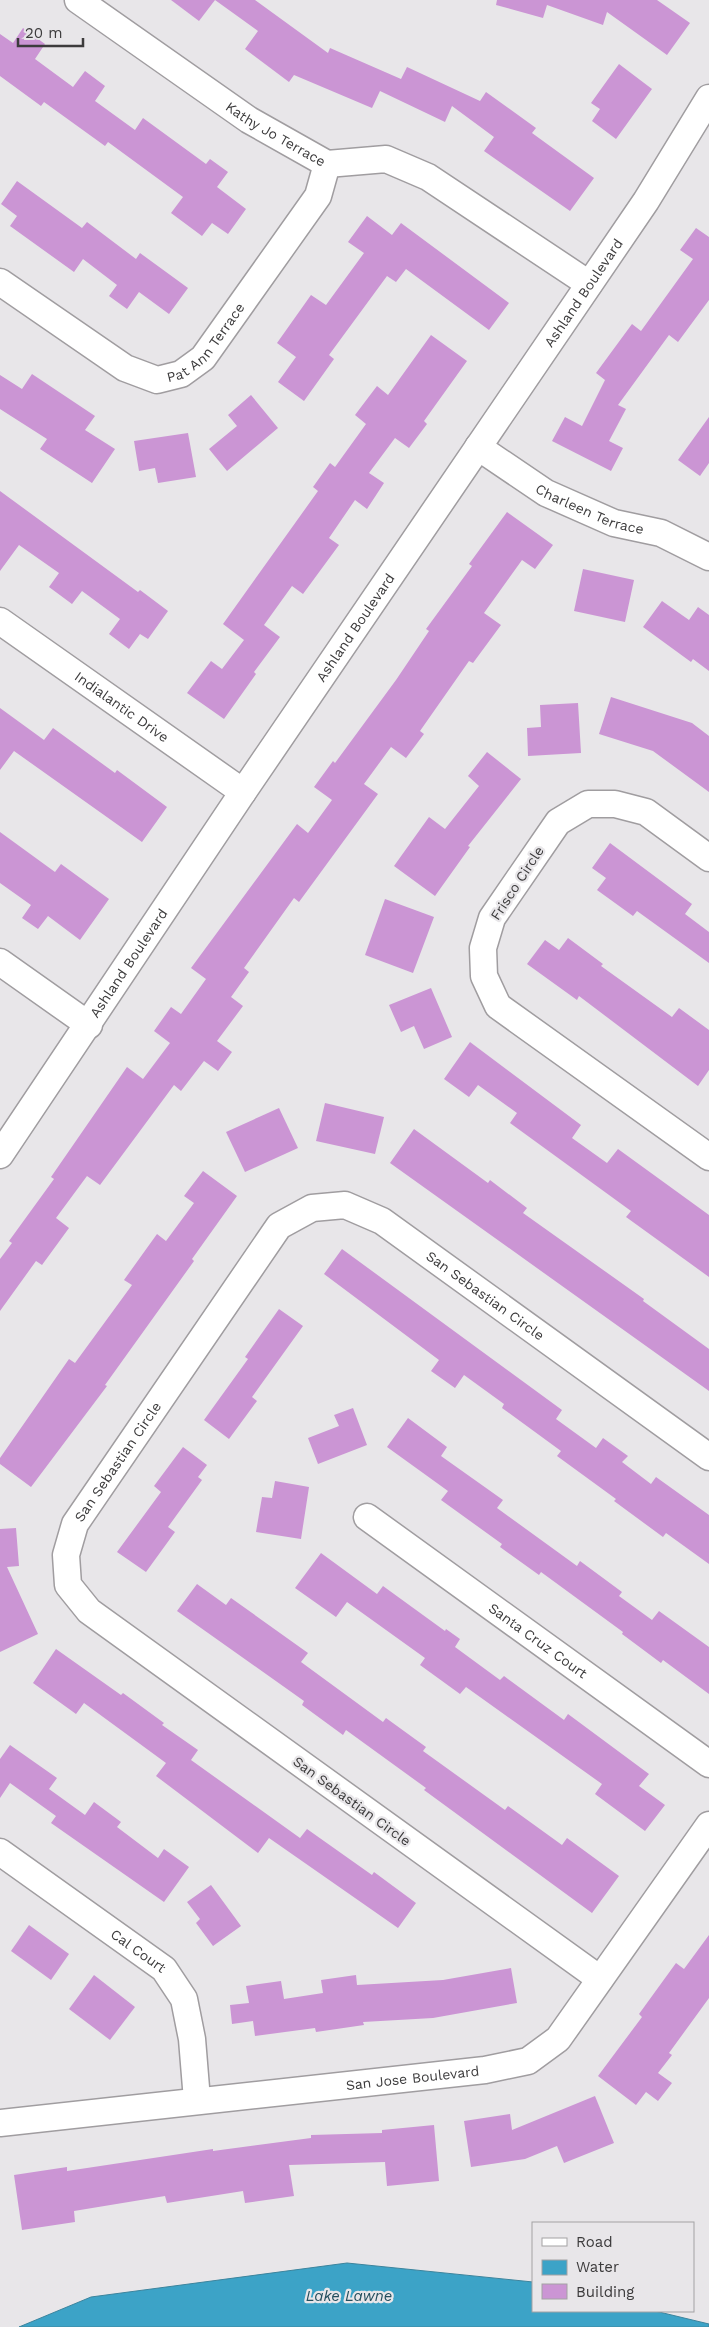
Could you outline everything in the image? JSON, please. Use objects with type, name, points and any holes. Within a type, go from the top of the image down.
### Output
[{"type":"street","name":"Kathy Jo Terrace","points":[[78,0],[249,120],[327,164],[386,159],[428,177],[589,284]]},
{"type":"street","name":"Ashland Boulevard","points":[[0,1156],[243,792],[646,201],[709,98]]},
{"type":"street","name":"Pat Ann Terrace","points":[[0,282],[126,368],[157,380],[181,374],[203,358],[318,196],[327,164]]},
{"type":"street","name":"Charleen Terrace","points":[[478,447],[546,493],[614,523],[661,533],[709,557]]},
{"type":"street","name":"Indialantic Drive","points":[[0,620],[243,792]]},
{"type":"street","name":"Frisco Circle","points":[[709,858],[646,812],[615,804],[588,804],[558,822],[492,918],[483,948],[484,976],[498,1006],[709,1157]]},
{"type":"street","points":[[0,962],[89,1025]]},
{"type":"street","name":"San Sebastian Circle","points":[[600,1979],[89,1611],[68,1585],[66,1555],[75,1524],[279,1226],[312,1208],[345,1205],[382,1221],[709,1458]]},
{"type":"street","name":"Santa Cruz Court","points":[[368,1517],[709,1764]]},
{"type":"street","name":"San Jose Boulevard","points":[[0,2123],[485,2070],[528,2061],[558,2039],[709,1826]]},
{"type":"street","name":"Cal Court","points":[[0,1852],[164,1969],[184,1999],[192,2039],[197,2100]]},
{"type":"water","name":"Lake Lawne","points":[[347,2263],[532,2282],[532,2312],[659,2312],[709,2324],[709,2327],[19,2327],[91,2297]]},
{"type":"building","points":[[171,0],[215,0],[199,21]]},
{"type":"building","points":[[215,0],[255,0],[328,53],[330,48],[401,79],[407,67],[480,101],[486,92],[536,128],[532,133],[594,178],[570,211],[484,151],[494,137],[452,106],[445,122],[380,91],[372,108],[294,75],[289,82],[245,49],[258,31]]},
{"type":"building","points":[[497,0],[657,0],[690,23],[667,55],[607,12],[603,25],[547,5],[543,18],[496,5]]},
{"type":"building","points":[[23,28],[45,44],[35,59],[73,87],[85,71],[105,86],[95,101],[135,130],[143,118],[206,164],[210,159],[228,172],[217,187],[246,209],[228,234],[212,223],[202,236],[171,213],[183,197],[108,142],[105,146],[44,102],[41,106],[0,76],[0,34],[13,43]]},
{"type":"building","points":[[619,64],[652,89],[616,139],[592,121],[600,109],[591,103]]},
{"type":"building","points":[[17,181],[82,228],[87,222],[136,259],[140,253],[188,288],[169,314],[139,292],[127,309],[109,296],[117,285],[83,259],[74,272],[10,226],[17,216],[1,204]]},
{"type":"building","points":[[367,216],[392,235],[401,223],[509,303],[489,330],[406,269],[396,282],[387,276],[329,355],[334,359],[304,401],[278,382],[296,357],[277,343],[311,295],[326,305],[364,253],[348,242]]},
{"type":"building","points":[[696,228],[709,237],[709,300],[678,342],[669,335],[618,405],[626,409],[609,441],[623,448],[611,471],[552,441],[565,417],[582,426],[605,380],[596,373],[632,324],[641,331],[693,259],[680,250]]},
{"type":"building","points":[[431,335],[467,361],[424,421],[427,424],[409,448],[395,438],[369,473],[384,483],[367,509],[355,500],[329,538],[339,545],[303,594],[292,586],[264,625],[280,637],[254,672],[256,674],[224,719],[187,693],[211,661],[222,669],[244,640],[223,624],[318,491],[313,487],[330,463],[335,467],[366,424],[355,415],[377,386],[388,395]]},
{"type":"building","points":[[32,374],[95,416],[85,430],[115,449],[92,483],[40,449],[47,439],[0,409],[0,375],[22,389]]},
{"type":"building","points":[[251,395],[278,428],[227,471],[209,449],[237,426],[228,415]]},
{"type":"building","points":[[709,417],[709,463],[700,476],[678,460]]},
{"type":"building","points":[[188,433],[196,477],[158,483],[155,468],[139,471],[134,441]]},
{"type":"building","points":[[0,491],[138,592],[140,590],[168,611],[148,639],[140,634],[129,649],[109,634],[120,619],[82,591],[72,604],[49,587],[59,573],[19,545],[0,571]]},
{"type":"building","points":[[507,512],[553,545],[535,569],[522,560],[484,613],[501,625],[473,663],[469,661],[420,731],[424,734],[406,758],[391,747],[364,784],[378,794],[299,902],[294,898],[244,968],[249,972],[231,997],[243,1006],[217,1041],[232,1052],[218,1071],[204,1061],[181,1091],[174,1085],[100,1185],[87,1176],[56,1218],[69,1228],[42,1265],[36,1261],[0,1311],[0,1259],[12,1243],[9,1241],[54,1179],[51,1177],[127,1067],[143,1079],[170,1043],[154,1031],[171,1007],[181,1014],[206,979],[191,968],[297,824],[308,833],[332,800],[314,787],[333,761],[335,763],[396,680],[429,631],[426,629],[472,566],[469,564]]},
{"type":"building","points":[[583,569],[634,580],[625,622],[574,611]]},
{"type":"building","points":[[662,601],[689,620],[698,607],[709,615],[709,671],[693,659],[691,662],[643,627]]},
{"type":"building","points":[[611,697],[692,723],[709,736],[709,792],[653,751],[599,734]]},
{"type":"building","points":[[578,703],[581,753],[528,756],[527,728],[541,727],[540,705]]},
{"type":"building","points":[[0,708],[44,740],[53,728],[115,773],[117,770],[167,807],[142,842],[14,751],[0,770]]},
{"type":"building","points":[[487,752],[521,779],[468,846],[470,847],[435,896],[394,866],[429,817],[445,829],[479,786],[468,776]]},
{"type":"building","points":[[0,832],[55,872],[61,864],[109,899],[80,940],[48,916],[38,929],[22,918],[31,905],[0,883]]},
{"type":"building","points":[[610,843],[692,904],[685,914],[709,932],[709,963],[637,911],[633,916],[597,890],[606,878],[592,868]]},
{"type":"building","points":[[385,899],[434,917],[413,973],[365,955]]},
{"type":"building","points":[[568,938],[603,964],[601,966],[672,1017],[679,1008],[709,1030],[709,1070],[698,1086],[579,996],[577,1000],[527,964],[545,940],[559,950]]},
{"type":"building","points":[[431,988],[452,1037],[424,1049],[414,1026],[401,1032],[389,1005]]},
{"type":"building","points":[[470,1042],[581,1125],[572,1138],[607,1163],[618,1149],[709,1215],[709,1277],[626,1217],[631,1211],[510,1123],[517,1113],[478,1085],[469,1097],[444,1079]]},
{"type":"building","points":[[325,1103],[384,1117],[375,1154],[316,1141]]},
{"type":"building","points":[[279,1108],[298,1148],[245,1172],[226,1132]]},
{"type":"building","points":[[414,1129],[488,1183],[490,1180],[527,1208],[523,1213],[644,1299],[643,1301],[709,1349],[709,1391],[390,1163]]},
{"type":"building","points":[[203,1171],[237,1196],[192,1259],[194,1261],[105,1385],[107,1386],[31,1487],[0,1464],[0,1458],[69,1359],[75,1363],[132,1285],[124,1280],[157,1234],[166,1241],[194,1203],[184,1196]]},
{"type":"building","points":[[342,1249],[562,1410],[556,1419],[596,1448],[603,1438],[628,1456],[622,1462],[651,1484],[656,1477],[709,1515],[709,1564],[666,1533],[663,1537],[614,1501],[616,1499],[557,1456],[561,1451],[502,1408],[504,1404],[464,1375],[455,1388],[431,1371],[439,1360],[324,1274]]},
{"type":"building","points":[[279,1309],[303,1326],[252,1397],[257,1401],[229,1439],[204,1420],[248,1359],[245,1357]]},
{"type":"building","points":[[353,1408],[367,1445],[318,1464],[308,1438],[339,1426],[334,1415]]},
{"type":"building","points":[[408,1418],[447,1447],[441,1456],[503,1500],[497,1508],[577,1566],[580,1561],[622,1592],[619,1596],[652,1620],[659,1611],[709,1647],[709,1694],[663,1660],[661,1663],[622,1634],[623,1632],[541,1572],[539,1575],[500,1547],[502,1544],[441,1500],[448,1491],[387,1447]]},
{"type":"building","points":[[183,1447],[207,1465],[198,1477],[202,1480],[168,1527],[175,1532],[146,1572],[117,1552],[161,1492],[154,1486]]},
{"type":"building","points":[[275,1481],[309,1487],[301,1539],[256,1532],[262,1497],[272,1498]]},
{"type":"building","points":[[16,1528],[19,1566],[7,1567],[38,1634],[0,1652],[0,1529]]},
{"type":"building","points":[[321,1553],[377,1594],[383,1586],[445,1631],[446,1629],[460,1639],[455,1647],[500,1680],[504,1676],[564,1720],[568,1714],[649,1774],[639,1786],[665,1805],[645,1831],[595,1794],[602,1784],[466,1687],[460,1694],[420,1665],[425,1658],[347,1602],[336,1617],[295,1588]]},
{"type":"building","points":[[197,1584],[226,1605],[231,1598],[308,1653],[301,1662],[383,1722],[386,1718],[426,1747],[423,1751],[505,1810],[508,1806],[562,1845],[567,1838],[619,1876],[592,1913],[424,1790],[426,1788],[346,1730],[343,1735],[302,1705],[304,1701],[177,1611]]},
{"type":"building","points":[[56,1649],[121,1695],[123,1693],[164,1723],[162,1725],[198,1750],[191,1760],[300,1838],[307,1829],[372,1875],[374,1872],[416,1903],[398,1928],[269,1838],[258,1853],[156,1776],[166,1763],[84,1703],[76,1714],[33,1683]]},
{"type":"building","points":[[10,1745],[57,1778],[49,1789],[85,1815],[94,1802],[121,1822],[117,1827],[158,1858],[164,1849],[189,1867],[164,1902],[51,1823],[56,1816],[10,1783],[0,1798],[0,1759]]},
{"type":"building","points":[[211,1885],[241,1926],[213,1946],[196,1923],[200,1919],[187,1902]]},
{"type":"building","points":[[29,1925],[69,1954],[51,1980],[11,1951]]},
{"type":"building","points":[[709,1935],[709,1998],[669,2053],[672,2055],[658,2073],[672,2083],[658,2101],[646,2092],[636,2105],[598,2076],[642,2017],[639,2014],[676,1963],[684,1969]]},
{"type":"building","points":[[511,1968],[517,2003],[433,2018],[363,2022],[364,2025],[316,2032],[315,2028],[255,2036],[253,2021],[232,2024],[230,2005],[249,2003],[246,1986],[281,1981],[284,1999],[323,1993],[321,1980],[356,1975],[357,1985],[443,1980]]},
{"type":"building","points":[[94,1975],[135,2007],[110,2040],[69,2009]]},
{"type":"building","points":[[595,2096],[614,2143],[564,2163],[557,2146],[525,2159],[471,2167],[464,2121],[510,2114],[512,2130]]},
{"type":"building","points":[[434,2125],[439,2181],[387,2186],[385,2162],[289,2165],[294,2196],[245,2203],[243,2191],[167,2203],[165,2196],[74,2211],[75,2222],[22,2230],[14,2175],[67,2167],[67,2171],[213,2149],[213,2151],[311,2138],[311,2135],[382,2133],[382,2130]]}]
